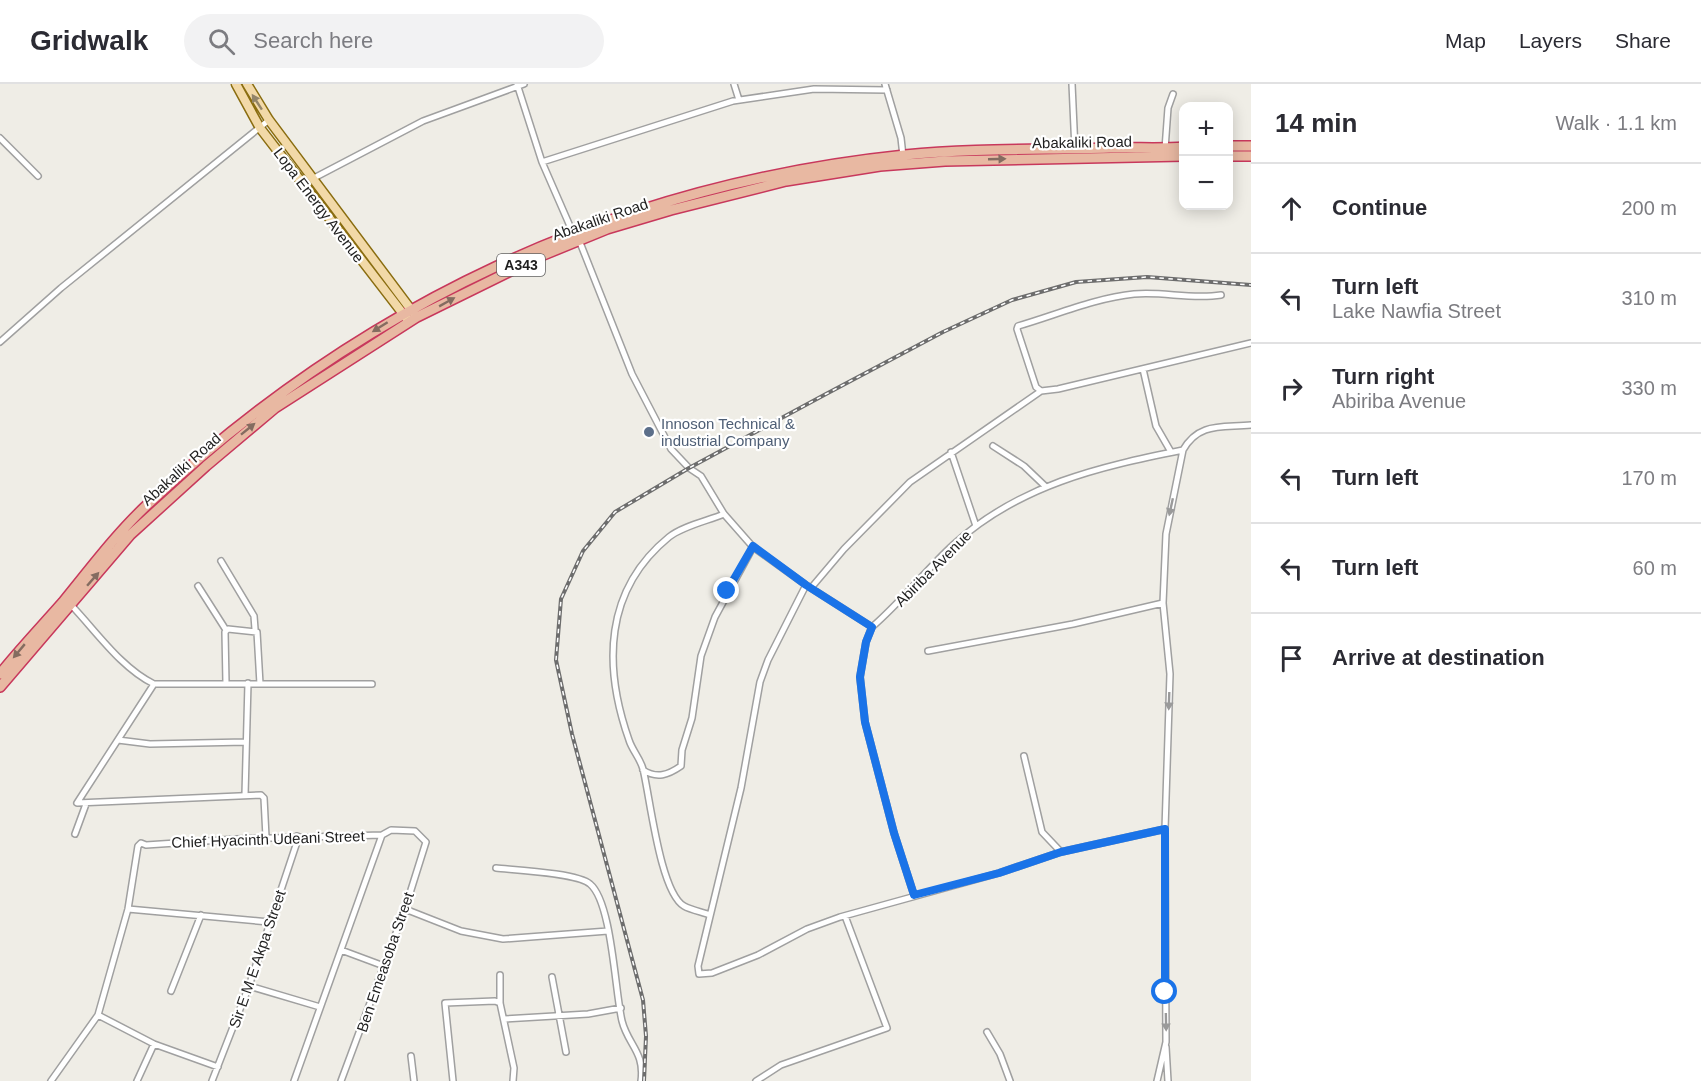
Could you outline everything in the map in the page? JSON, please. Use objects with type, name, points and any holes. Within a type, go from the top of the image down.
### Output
[{"type":"highway","points":[[1233,146],[1251,146]]},
{"type":"highway","name":"Abakaliki Road","points":[[0,674],[117,536],[173,482],[261,406],[357,341],[407,311],[472,277],[677,200],[775,176],[903,156],[995,149],[1179,148]]},
{"type":"highway","name":"Abakaliki Road","points":[[0,687],[130,535],[275,408],[413,320],[576,237],[738,193],[880,166],[945,160],[1179,156]]},
{"type":"highway","points":[[1233,156],[1251,156]]},
{"type":"main road","name":"Lopa Energy Avenue","points":[[236,84],[260,128],[407,311]]},
{"type":"main road","name":"Lopa Energy Avenue","points":[[247,84],[269,120],[314,178],[413,320]]},
{"type":"street","points":[[734,84],[740,100]]},
{"type":"street","points":[[1072,84],[1075,150]]},
{"type":"street","points":[[314,178],[423,121],[520,85],[542,162],[576,237],[632,374],[671,449],[689,468],[701,476],[724,514],[753,546],[808,587],[872,627]]},
{"type":"street","points":[[542,162],[740,100],[814,89],[886,87],[901,138],[903,156]]},
{"type":"street","points":[[1165,149],[1168,108],[1173,94]]},
{"type":"street","points":[[0,342],[61,288],[269,120]]},
{"type":"street","points":[[0,138],[38,176]]},
{"type":"street","points":[[1041,391],[1036,387],[1018,326],[1124,296],[1153,293],[1195,299],[1221,295]]},
{"type":"street","points":[[1165,829],[1061,852],[999,873],[914,895],[807,929],[777,947],[722,970],[701,974],[697,971],[741,788],[760,682],[768,660],[808,587],[910,482],[1041,391],[1251,344]]},
{"type":"street","points":[[1143,369],[1156,426],[1171,452]]},
{"type":"street","points":[[1168,1081],[1165,829],[1170,674],[1163,603],[1166,534],[1183,450],[1190,438],[1201,429],[1251,425]]},
{"type":"street","points":[[993,446],[1024,466],[1045,486]]},
{"type":"street","name":"Abiriba Avenue","points":[[914,895],[894,833],[865,722],[860,677],[866,642],[872,627],[976,526],[1045,486],[1107,467],[1183,450]]},
{"type":"street","points":[[951,452],[976,526]]},
{"type":"street","points":[[710,915],[683,906],[672,892],[662,863],[643,770],[629,741],[612,670],[612,635],[622,601],[641,565],[671,535],[724,514]]},
{"type":"street","points":[[643,770],[657,776],[673,772],[681,766],[682,750],[692,718],[701,656],[715,617],[753,546]]},
{"type":"street","points":[[221,561],[254,616],[258,635],[260,684]]},
{"type":"street","points":[[198,586],[226,630],[226,683]]},
{"type":"street","points":[[928,651],[1073,624],[1163,603]]},
{"type":"street","points":[[71,605],[134,671],[154,684],[372,684]]},
{"type":"street","points":[[226,630],[255,629]]},
{"type":"street","points":[[154,684],[77,801],[86,804],[245,795],[263,796],[266,837]]},
{"type":"street","points":[[245,795],[248,684]]},
{"type":"street","points":[[118,740],[150,744],[246,742]]},
{"type":"street","points":[[1024,756],[1042,832],[1061,852]]},
{"type":"street","points":[[75,834],[86,804]]},
{"type":"street","name":"Chief Hyacinth Udeani Street","points":[[128,909],[138,846],[141,843],[146,845],[266,837],[382,835],[391,830],[415,831],[426,842]]},
{"type":"street","points":[[294,1081],[382,835]]},
{"type":"street","name":"Sir E M E Akpa Street","points":[[212,1081],[249,986],[296,846],[297,836]]},
{"type":"street","name":"Ben Emeasoba Street","points":[[341,1081],[405,909],[426,842]]},
{"type":"street","points":[[496,868],[578,878],[591,884],[599,898],[608,931],[622,1024],[641,1060],[641,1081]]},
{"type":"street","points":[[51,1081],[98,1015],[128,909],[269,922]]},
{"type":"street","points":[[405,909],[461,931],[502,939],[608,931]]},
{"type":"street","points":[[171,991],[201,915]]},
{"type":"street","points":[[756,1081],[781,1065],[887,1028],[845,916]]},
{"type":"street","points":[[341,950],[384,966]]},
{"type":"street","points":[[500,975],[500,1004],[514,1068],[513,1081]]},
{"type":"street","points":[[552,977],[567,1052]]},
{"type":"street","points":[[249,986],[320,1007]]},
{"type":"street","points":[[453,1081],[446,1003],[495,1001],[500,1004]]},
{"type":"street","points":[[504,1019],[561,1016],[621,1008]]},
{"type":"street","points":[[98,1015],[154,1044],[218,1067]]},
{"type":"street","points":[[987,1032],[1000,1054],[1010,1081]]},
{"type":"street","points":[[1158,1081],[1166,1042]]},
{"type":"street","points":[[137,1081],[154,1044]]},
{"type":"street","points":[[411,1056],[414,1081]]},
{"type":"railway","points":[[644,1081],[646,1036],[643,1000],[572,734],[556,660],[561,599],[583,551],[615,512],[689,468],[943,332],[1012,300],[1076,282],[1147,277],[1251,285]]},
{"type":"place","name":"Innoson Technical & industrial Company","points":[[649,432]]},
{"type":"route","points":[[727,591],[753,546],[806,585],[872,627],[866,642],[860,677],[865,722],[894,833],[914,895],[999,873],[1061,852],[1165,829],[1165,992]]}]
